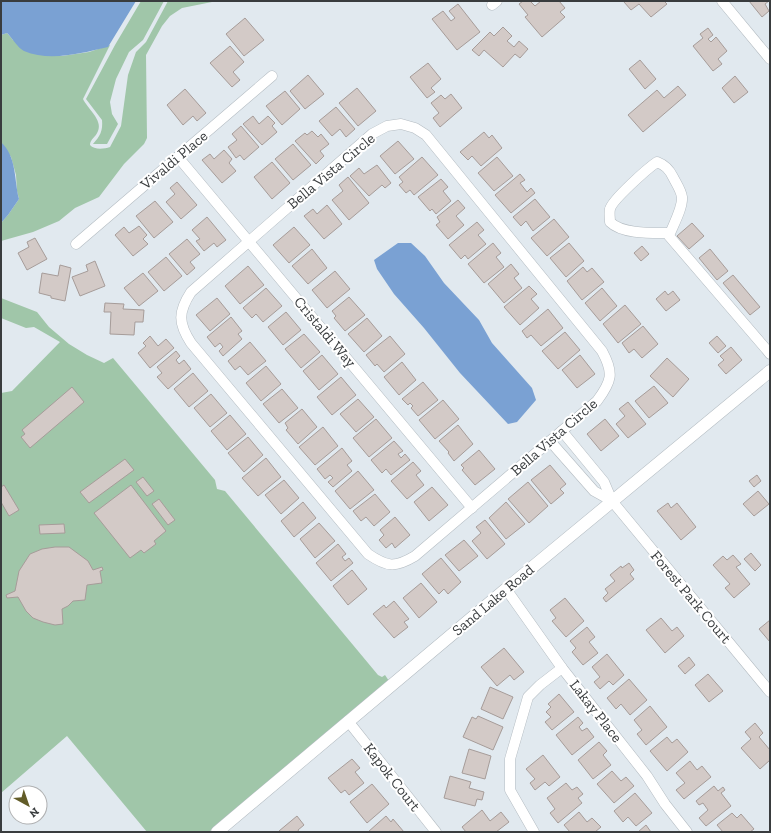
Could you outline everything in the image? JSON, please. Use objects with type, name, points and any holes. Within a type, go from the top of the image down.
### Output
[{"type":"street","points":[[722,1],[770,59]]},
{"type":"street","name":"Vivaldi Place","points":[[76,244],[272,76]]},
{"type":"street","name":"Bella Vista Circle","points":[[401,124],[415,128],[426,135],[602,351],[608,362],[610,374],[607,388],[597,401],[562,431],[415,556],[404,562],[390,565],[378,561],[368,554],[191,343],[183,332],[181,318],[183,304],[192,292],[372,134],[387,126],[401,124]]},
{"type":"street","name":"Cristaldi Way","points":[[178,157],[472,508]]},
{"type":"street","points":[[669,236],[679,211],[682,197],[678,187],[664,164],[657,162],[648,168],[614,202],[610,209],[610,222],[613,226],[638,233],[667,233],[669,236],[770,354]]},
{"type":"street","name":"Sand Lake Road","points":[[217,832],[506,589],[770,371]]},
{"type":"street","points":[[562,431],[604,482],[612,501]]},
{"type":"street","points":[[550,441],[594,491],[612,501]]},
{"type":"street","points":[[574,468],[584,459]]},
{"type":"street","name":"Forest Park Court","points":[[612,501],[770,692]]},
{"type":"street","name":"Lakay Place","points":[[506,589],[562,668],[647,776],[665,804],[687,832]]},
{"type":"street","points":[[534,832],[510,790],[510,759],[528,696],[562,668]]},
{"type":"street","name":"Kapok Court","points":[[348,721],[436,832]]},
{"type":"green space","points":[[141,1],[164,1],[143,40],[129,52],[116,79],[110,102],[112,114],[118,124],[107,144],[93,144],[100,133],[102,120],[86,99]]},
{"type":"green space","points":[[168,1],[217,1],[182,8],[170,16],[162,26],[146,55],[147,138],[144,144],[124,164],[99,197],[75,208],[59,221],[33,232],[1,241],[1,223],[19,199],[16,175],[11,157],[1,142],[1,35],[7,33],[13,40],[62,56],[89,52],[110,45],[83,99],[97,118],[99,127],[90,145],[92,147],[102,149],[108,148],[110,147],[121,126],[128,75],[136,52],[146,42]]},
{"type":"green space","points":[[1,298],[37,312],[49,327],[69,344],[87,355],[104,363],[113,358],[215,480],[217,489],[225,491],[378,675],[382,677],[385,675],[389,681],[209,832],[147,832],[67,736],[10,785],[8,785],[8,787],[1,793],[1,393],[12,391],[60,342],[34,327],[26,328],[1,318]]},
{"type":"water","points":[[1,1],[136,1],[108,47],[77,54],[44,56],[22,50],[7,33],[1,35]]},
{"type":"water","points":[[1,142],[10,155],[19,199],[1,223]]},
{"type":"water","points":[[398,243],[411,243],[425,256],[444,283],[479,320],[492,343],[532,388],[536,400],[517,422],[508,424],[460,373],[424,328],[394,294],[377,269],[374,260]]},
{"type":"building","points":[[523,1],[530,1],[535,6],[541,1],[559,1],[565,8],[560,12],[565,17],[542,37],[525,17],[528,15],[519,4]]},
{"type":"building","points":[[664,1],[667,4],[651,17],[639,4],[631,10],[624,2]]},
{"type":"building","points":[[749,1],[769,1],[765,4],[769,11],[762,17]]},
{"type":"building","points":[[458,4],[480,32],[457,50],[432,19],[443,11],[451,21],[455,18],[449,11]]},
{"type":"building","points":[[245,18],[264,40],[244,56],[226,34]]},
{"type":"building","points":[[503,27],[512,36],[507,41],[514,47],[519,41],[528,49],[520,58],[515,54],[503,67],[484,50],[479,56],[472,50],[490,32],[494,36]]},
{"type":"building","points":[[708,28],[713,35],[708,39],[711,42],[716,37],[727,51],[718,59],[722,64],[713,71],[693,46],[703,38],[700,34]]},
{"type":"building","points":[[230,46],[244,62],[233,72],[240,80],[232,87],[210,63]]},
{"type":"building","points":[[640,60],[656,79],[645,89],[629,69]]},
{"type":"building","points":[[428,63],[441,79],[431,88],[435,92],[427,98],[410,77]]},
{"type":"building","points":[[308,75],[324,94],[305,109],[290,91]]},
{"type":"building","points":[[735,76],[748,92],[734,103],[722,88]]},
{"type":"building","points":[[678,86],[686,95],[643,132],[628,115],[657,90],[664,98]]},
{"type":"building","points":[[357,88],[376,111],[358,126],[339,103]]},
{"type":"building","points":[[185,89],[206,113],[197,121],[193,116],[183,125],[167,105]]},
{"type":"building","points":[[285,91],[300,109],[282,125],[266,106]]},
{"type":"building","points":[[451,94],[462,108],[440,127],[433,118],[439,113],[431,103],[441,95],[445,99]]},
{"type":"building","points":[[336,107],[355,129],[346,137],[340,129],[332,136],[319,121]]},
{"type":"building","points":[[253,116],[259,124],[268,116],[275,123],[272,126],[277,132],[262,145],[243,124]]},
{"type":"building","points":[[241,126],[259,147],[244,160],[240,155],[236,158],[228,147],[237,140],[232,134]]},
{"type":"building","points":[[312,131],[318,137],[321,134],[329,144],[320,151],[324,156],[316,164],[295,141],[305,133],[307,135]]},
{"type":"building","points":[[484,132],[489,138],[492,135],[502,148],[481,166],[472,156],[468,160],[460,152]]},
{"type":"building","points":[[398,141],[414,159],[395,174],[380,156]]},
{"type":"building","points":[[293,144],[311,165],[293,180],[275,159]]},
{"type":"building","points":[[224,150],[232,159],[229,163],[236,171],[222,183],[202,160],[210,154],[214,159]]},
{"type":"building","points":[[422,157],[438,175],[414,195],[410,190],[406,193],[399,185],[403,182],[399,177]]},
{"type":"building","points":[[497,157],[513,176],[494,191],[478,173]]},
{"type":"building","points":[[272,162],[290,183],[272,199],[254,177]]},
{"type":"building","points":[[377,165],[391,183],[385,188],[382,185],[369,196],[350,176],[359,168],[364,174]]},
{"type":"building","points":[[520,174],[525,180],[520,183],[527,192],[531,188],[535,193],[511,213],[495,195]]},
{"type":"building","points":[[348,177],[369,203],[349,220],[332,200],[343,191],[339,185]]},
{"type":"building","points":[[441,179],[448,187],[443,191],[451,201],[436,214],[432,209],[430,211],[418,197]]},
{"type":"building","points":[[177,182],[197,205],[181,219],[166,202],[175,194],[170,188]]},
{"type":"building","points":[[535,199],[550,217],[533,231],[526,221],[521,226],[513,217]]},
{"type":"building","points":[[458,200],[465,208],[456,216],[464,225],[448,239],[436,225],[440,222],[437,217]]},
{"type":"building","points":[[155,201],[173,222],[154,238],[136,216]]},
{"type":"building","points":[[327,205],[342,224],[324,239],[304,216],[313,209],[317,214]]},
{"type":"building","points":[[207,217],[226,240],[217,247],[214,243],[204,251],[196,241],[200,239],[192,230]]},
{"type":"building","points":[[554,219],[569,237],[547,256],[531,238]]},
{"type":"building","points":[[477,222],[484,230],[478,235],[486,244],[468,259],[465,255],[461,259],[449,245]]},
{"type":"building","points":[[692,223],[704,236],[689,249],[677,236]]},
{"type":"building","points":[[139,226],[147,235],[143,239],[148,244],[133,256],[115,235],[124,227],[129,233]]},
{"type":"building","points":[[294,227],[310,245],[289,263],[273,245]]},
{"type":"building","points":[[35,238],[47,259],[27,270],[18,253],[29,247],[27,242]]},
{"type":"building","points":[[187,239],[200,254],[190,262],[195,268],[187,275],[169,254]]},
{"type":"building","points":[[493,243],[501,253],[496,257],[504,267],[484,283],[468,264]]},
{"type":"building","points":[[569,243],[584,261],[566,277],[550,258]]},
{"type":"building","points":[[642,246],[649,254],[641,261],[634,253]]},
{"type":"building","points":[[312,249],[327,268],[308,284],[292,266]]},
{"type":"building","points":[[710,249],[728,271],[717,280],[699,258]]},
{"type":"building","points":[[166,257],[182,276],[164,291],[148,272]]},
{"type":"building","points":[[95,261],[105,286],[80,296],[72,277],[88,271],[86,265]]},
{"type":"building","points":[[511,264],[519,274],[514,278],[522,288],[504,303],[488,284]]},
{"type":"building","points":[[60,265],[71,268],[65,301],[51,298],[51,296],[39,293],[42,273],[58,276]]},
{"type":"building","points":[[248,266],[264,285],[240,304],[225,286]]},
{"type":"building","points":[[583,267],[587,272],[592,268],[604,282],[582,300],[567,281]]},
{"type":"building","points":[[335,271],[350,289],[327,308],[312,290]]},
{"type":"building","points":[[143,273],[158,291],[139,306],[124,288]]},
{"type":"building","points":[[733,275],[760,307],[750,315],[723,283]]},
{"type":"building","points":[[529,286],[537,294],[531,299],[539,308],[520,325],[504,307]]},
{"type":"building","points":[[266,288],[282,306],[263,322],[256,314],[252,318],[243,308]]},
{"type":"building","points":[[602,288],[617,306],[600,321],[585,303]]},
{"type":"building","points":[[665,291],[668,295],[673,291],[680,300],[666,311],[656,299]]},
{"type":"building","points":[[349,297],[365,315],[345,331],[334,318],[336,316],[332,311]]},
{"type":"building","points":[[217,298],[230,314],[210,331],[196,315]]},
{"type":"building","points":[[105,303],[124,304],[123,309],[144,310],[143,322],[135,322],[134,335],[110,334],[111,312],[104,312]]},
{"type":"building","points":[[625,305],[641,324],[618,343],[603,324]]},
{"type":"building","points":[[548,309],[563,328],[541,346],[531,335],[527,338],[522,331]]},
{"type":"building","points":[[286,312],[301,330],[283,345],[268,327]]},
{"type":"building","points":[[231,317],[242,331],[238,334],[242,339],[223,356],[219,351],[223,347],[220,343],[215,347],[207,337]]},
{"type":"building","points":[[367,318],[382,336],[364,352],[348,334]]},
{"type":"building","points":[[643,326],[658,344],[642,358],[634,349],[629,353],[622,343]]},
{"type":"building","points":[[565,332],[580,350],[558,369],[542,351]]},
{"type":"building","points":[[304,334],[320,352],[301,368],[285,349]]},
{"type":"building","points":[[150,336],[158,346],[166,339],[174,348],[150,368],[138,353],[146,346],[143,343]]},
{"type":"building","points":[[390,336],[405,354],[384,372],[377,364],[375,366],[366,355]]},
{"type":"building","points":[[717,336],[726,346],[718,353],[709,343]]},
{"type":"building","points":[[250,342],[266,361],[248,375],[240,366],[235,370],[228,361]]},
{"type":"building","points":[[731,347],[742,360],[726,374],[718,365],[724,360],[720,356]]},
{"type":"building","points":[[176,351],[180,356],[176,360],[179,364],[184,360],[191,369],[168,389],[157,377],[162,373],[157,367]]},
{"type":"building","points":[[322,355],[338,374],[319,390],[303,371]]},
{"type":"building","points":[[580,355],[595,374],[577,388],[562,370]]},
{"type":"building","points":[[667,358],[689,379],[673,397],[650,376]]},
{"type":"building","points":[[402,362],[416,380],[399,395],[384,377]]},
{"type":"building","points":[[266,366],[281,384],[261,401],[246,383]]},
{"type":"building","points":[[193,373],[208,391],[189,407],[174,389]]},
{"type":"building","points":[[341,377],[356,395],[332,415],[317,397]]},
{"type":"building","points":[[423,382],[438,400],[418,416],[411,408],[413,406],[410,403],[408,405],[402,399]]},
{"type":"building","points":[[654,386],[668,403],[649,418],[635,401]]},
{"type":"building","points":[[72,387],[84,402],[30,448],[21,437],[25,434],[22,430]]},
{"type":"building","points":[[282,389],[298,408],[279,423],[263,404]]},
{"type":"building","points":[[211,394],[227,413],[210,427],[194,408]]},
{"type":"building","points":[[358,399],[374,417],[356,432],[340,414]]},
{"type":"building","points":[[443,400],[459,419],[435,439],[419,420]]},
{"type":"building","points":[[628,402],[646,424],[628,438],[616,424],[625,416],[619,409]]},
{"type":"building","points":[[302,409],[317,427],[298,444],[286,430],[288,428],[285,423]]},
{"type":"building","points":[[230,415],[246,434],[227,450],[211,431]]},
{"type":"building","points":[[376,419],[392,438],[369,457],[353,438]]},
{"type":"building","points":[[605,419],[619,436],[601,451],[587,434]]},
{"type":"building","points":[[458,425],[473,444],[454,461],[448,453],[449,452],[439,441]]},
{"type":"building","points":[[323,427],[338,446],[315,465],[299,447]]},
{"type":"building","points":[[248,437],[263,455],[244,472],[228,453]]},
{"type":"building","points":[[394,441],[403,451],[398,454],[401,458],[405,454],[410,460],[391,475],[386,469],[382,473],[371,460]]},
{"type":"building","points":[[342,448],[352,461],[347,465],[352,471],[333,487],[328,482],[333,478],[330,475],[325,479],[317,469]]},
{"type":"building","points":[[479,450],[495,469],[475,485],[462,470],[464,468],[461,465]]},
{"type":"building","points":[[266,458],[281,477],[258,496],[242,478]]},
{"type":"building","points":[[125,459],[134,470],[89,503],[80,492]]},
{"type":"building","points":[[413,462],[421,471],[416,475],[424,485],[407,499],[391,481]]},
{"type":"building","points":[[550,465],[566,484],[560,489],[564,493],[551,504],[531,480]]},
{"type":"building","points":[[358,471],[374,490],[350,509],[335,491]]},
{"type":"building","points":[[757,475],[761,481],[754,487],[749,481]]},
{"type":"building","points":[[143,477],[154,491],[147,496],[136,482]]},
{"type":"building","points":[[284,480],[299,498],[281,514],[265,495]]},
{"type":"building","points":[[528,482],[548,506],[529,523],[508,499]]},
{"type":"building","points":[[4,485],[19,510],[9,516],[1,502],[1,487]]},
{"type":"building","points":[[131,485],[166,531],[154,541],[156,544],[144,553],[141,550],[130,558],[94,513]]},
{"type":"building","points":[[432,487],[448,505],[429,521],[414,502]]},
{"type":"building","points":[[758,491],[769,504],[754,516],[743,504]]},
{"type":"building","points":[[375,494],[390,512],[374,526],[366,517],[361,521],[353,511]]},
{"type":"building","points":[[159,499],[175,520],[168,525],[152,504]]},
{"type":"building","points":[[303,502],[316,518],[294,537],[281,521]]},
{"type":"building","points":[[506,502],[525,524],[506,539],[489,518]]},
{"type":"building","points":[[668,503],[671,508],[677,503],[696,527],[681,540],[657,511]]},
{"type":"building","points":[[395,517],[410,535],[395,548],[392,543],[386,548],[379,540],[384,535],[380,530]]},
{"type":"building","points":[[485,520],[505,544],[487,559],[472,541],[481,533],[476,527]]},
{"type":"building","points":[[319,523],[335,541],[315,558],[300,539]]},
{"type":"building","points":[[64,524],[65,533],[40,534],[39,525]]},
{"type":"building","points":[[464,540],[478,556],[459,571],[445,555]]},
{"type":"building","points":[[338,544],[346,554],[342,557],[345,561],[349,558],[353,563],[331,581],[316,563]]},
{"type":"building","points":[[69,547],[88,561],[93,570],[102,567],[103,570],[100,571],[102,583],[87,585],[85,600],[73,601],[62,609],[63,624],[55,625],[33,618],[26,611],[18,597],[7,598],[6,595],[15,591],[19,571],[30,554],[42,549]]},
{"type":"building","points":[[751,553],[761,565],[755,571],[744,559]]},
{"type":"building","points":[[733,555],[741,564],[736,567],[750,584],[734,598],[725,588],[730,584],[713,565],[723,556],[727,560]]},
{"type":"building","points":[[441,558],[461,582],[448,594],[444,589],[439,594],[422,574]]},
{"type":"building","points":[[629,563],[634,570],[630,574],[634,579],[606,602],[603,598],[608,593],[605,589],[615,581],[610,575],[621,566],[622,568]]},
{"type":"building","points":[[352,570],[367,589],[348,605],[333,586]]},
{"type":"building","points":[[421,583],[437,602],[419,618],[403,598]]},
{"type":"building","points":[[565,598],[584,621],[566,637],[552,621],[556,618],[550,610]]},
{"type":"building","points":[[394,601],[409,619],[404,622],[408,627],[394,638],[373,614],[384,605],[386,608]]},
{"type":"building","points":[[661,618],[672,631],[677,627],[684,636],[665,653],[646,630]]},
{"type":"building","points":[[770,620],[770,642],[759,629]]},
{"type":"building","points":[[587,627],[595,637],[589,642],[598,653],[583,665],[572,652],[576,648],[570,641]]},
{"type":"building","points":[[504,648],[524,672],[514,680],[510,675],[497,686],[481,667]]},
{"type":"building","points":[[607,654],[624,675],[613,685],[609,681],[600,689],[594,682],[600,677],[592,667]]},
{"type":"building","points":[[689,657],[695,665],[685,674],[678,666]]},
{"type":"building","points":[[708,674],[723,691],[709,702],[695,685]]},
{"type":"building","points":[[629,679],[647,700],[630,715],[621,704],[616,709],[607,698]]},
{"type":"building","points":[[490,687],[513,697],[503,719],[481,709]]},
{"type":"building","points":[[559,694],[574,712],[552,730],[545,722],[551,717],[546,712],[551,707],[548,704]]},
{"type":"building","points":[[650,706],[667,727],[646,745],[637,734],[642,730],[634,720]]},
{"type":"building","points":[[478,716],[503,727],[493,750],[463,737],[472,717],[476,719]]},
{"type":"building","points":[[578,717],[583,723],[579,727],[582,731],[587,728],[594,737],[572,755],[556,735]]},
{"type":"building","points":[[755,723],[763,733],[759,737],[770,750],[770,760],[760,769],[741,748],[751,739],[745,732]]},
{"type":"building","points":[[667,737],[672,743],[677,739],[688,752],[667,771],[650,751]]},
{"type":"building","points":[[599,742],[607,751],[603,755],[611,765],[593,779],[578,760]]},
{"type":"building","points":[[469,749],[491,756],[485,779],[462,773]]},
{"type":"building","points":[[543,755],[560,777],[549,786],[545,782],[535,790],[530,783],[535,779],[526,769]]},
{"type":"building","points":[[352,759],[360,768],[355,772],[364,783],[349,795],[345,790],[341,793],[328,778]]},
{"type":"building","points":[[690,761],[697,770],[702,766],[711,777],[684,799],[676,790],[685,783],[676,773]]},
{"type":"building","points":[[612,771],[621,781],[626,777],[634,786],[614,803],[597,784]]},
{"type":"building","points":[[450,776],[471,782],[469,788],[484,792],[482,800],[477,799],[475,806],[444,798]]},
{"type":"building","points":[[566,783],[572,790],[577,787],[583,794],[578,798],[582,803],[558,823],[550,813],[555,809],[547,798]]},
{"type":"building","points":[[372,784],[389,804],[367,823],[350,802]]},
{"type":"building","points":[[714,786],[718,791],[723,787],[725,790],[721,793],[731,806],[706,826],[699,818],[708,810],[703,803],[699,805],[696,801]]},
{"type":"building","points":[[635,793],[652,813],[636,826],[628,817],[623,822],[614,811]]},
{"type":"building","points":[[482,810],[490,821],[501,812],[509,822],[496,832],[466,832],[462,827]]},
{"type":"building","points":[[579,812],[587,822],[592,818],[601,827],[595,832],[570,832],[564,825]]},
{"type":"building","points":[[732,813],[737,818],[741,814],[754,829],[750,832],[723,832],[717,825]]},
{"type":"building","points":[[297,816],[304,825],[298,830],[299,832],[279,831]]},
{"type":"building","points":[[386,816],[391,822],[393,819],[404,832],[368,832]]},
{"type":"building","points":[[646,825],[651,832],[638,832]]}]
